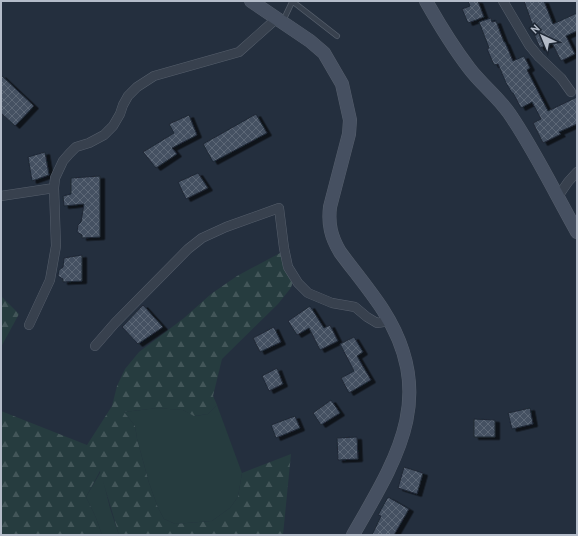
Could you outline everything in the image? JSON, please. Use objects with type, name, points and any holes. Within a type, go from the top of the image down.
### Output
[{"type":"main road","points":[[251,1],[310,41],[324,53],[342,84],[350,120],[349,134],[330,207],[330,229],[340,252],[390,321],[400,343],[407,364],[410,390],[409,412],[406,428],[379,490],[353,535]]},
{"type":"main road","points":[[426,1],[443,30],[469,68],[498,98],[510,114],[577,232]]},
{"type":"street","points":[[503,1],[529,45],[561,78],[571,92]]},
{"type":"street","points":[[29,325],[50,280],[56,246],[55,178],[63,161],[76,147],[89,143],[104,135],[113,126],[128,96],[137,87],[154,76],[239,52],[279,21]]},
{"type":"street","points":[[557,198],[577,172]]},
{"type":"street","points":[[1,196],[54,188]]},
{"type":"street","points":[[95,346],[115,323],[188,250],[202,238],[226,227],[279,208],[288,267],[298,283],[308,293],[332,303],[355,307],[367,317],[377,322],[390,321]]},
{"type":"lane","points":[[279,21],[292,1],[338,36]]},
{"type":"green space","points":[[280,253],[292,280],[292,285],[278,304],[222,359],[213,396],[217,405],[208,414],[194,416],[183,410],[157,408],[124,412],[135,426],[149,483],[158,508],[164,519],[175,524],[212,521],[230,508],[238,497],[242,473],[291,454],[283,535],[119,535],[100,471],[86,497],[102,535],[1,535],[1,411],[87,445],[112,406],[117,386],[125,369],[139,352],[184,318],[211,294],[237,276]]},
{"type":"green space","points":[[1,296],[19,314],[1,347]]},
{"type":"green space","points":[[217,405],[242,473],[238,497],[230,508],[212,521],[175,524],[164,519],[158,508],[149,483],[135,426],[124,412],[157,408],[183,410],[195,416],[208,414]]},
{"type":"green space","points":[[101,471],[110,508],[119,535],[102,535],[86,497]]},
{"type":"building","points":[[468,1],[478,1],[484,17],[468,23],[462,9],[470,6]]},
{"type":"building","points":[[524,1],[544,1],[553,24],[577,13],[577,31],[566,36],[575,54],[561,61],[552,43],[540,48],[532,30],[534,29]]},
{"type":"building","points":[[491,18],[492,22],[496,21],[513,61],[524,56],[530,68],[527,70],[548,111],[577,97],[577,124],[559,132],[561,134],[543,143],[533,123],[541,119],[532,102],[521,108],[506,83],[498,64],[494,65],[487,49],[489,48],[479,22]]},
{"type":"building","points":[[1,75],[34,106],[15,126],[1,113]]},
{"type":"building","points":[[256,114],[267,133],[213,162],[203,144]]},
{"type":"building","points":[[189,115],[197,135],[172,148],[177,154],[156,168],[143,152],[174,133],[169,124]]},
{"type":"building","points":[[45,152],[49,175],[32,181],[28,157]]},
{"type":"building","points":[[198,173],[208,188],[186,199],[178,182]]},
{"type":"building","points":[[100,176],[100,237],[82,238],[82,235],[77,232],[78,225],[81,222],[84,204],[64,206],[63,196],[71,194],[71,178]]},
{"type":"building","points":[[82,255],[82,281],[63,282],[63,279],[58,276],[59,270],[63,267],[64,258]]},
{"type":"building","points":[[143,305],[163,327],[138,344],[122,327]]},
{"type":"building","points":[[310,306],[324,328],[330,325],[338,341],[320,350],[309,328],[297,335],[288,321]]},
{"type":"building","points":[[274,327],[281,342],[260,352],[253,338]]},
{"type":"building","points":[[354,337],[363,352],[357,356],[371,380],[349,393],[341,378],[354,371],[340,344]]},
{"type":"building","points":[[277,368],[283,384],[269,391],[262,376]]},
{"type":"building","points":[[331,400],[340,413],[321,425],[313,413]]},
{"type":"building","points":[[530,408],[533,424],[512,429],[508,413]]},
{"type":"building","points":[[295,416],[300,428],[276,438],[271,425]]},
{"type":"building","points":[[474,419],[495,420],[495,437],[474,437]]},
{"type":"building","points":[[357,437],[358,459],[338,460],[337,438]]},
{"type":"building","points":[[404,467],[423,473],[417,494],[398,488]]},
{"type":"building","points":[[388,497],[409,509],[394,535],[372,535],[381,516],[378,515]]}]
